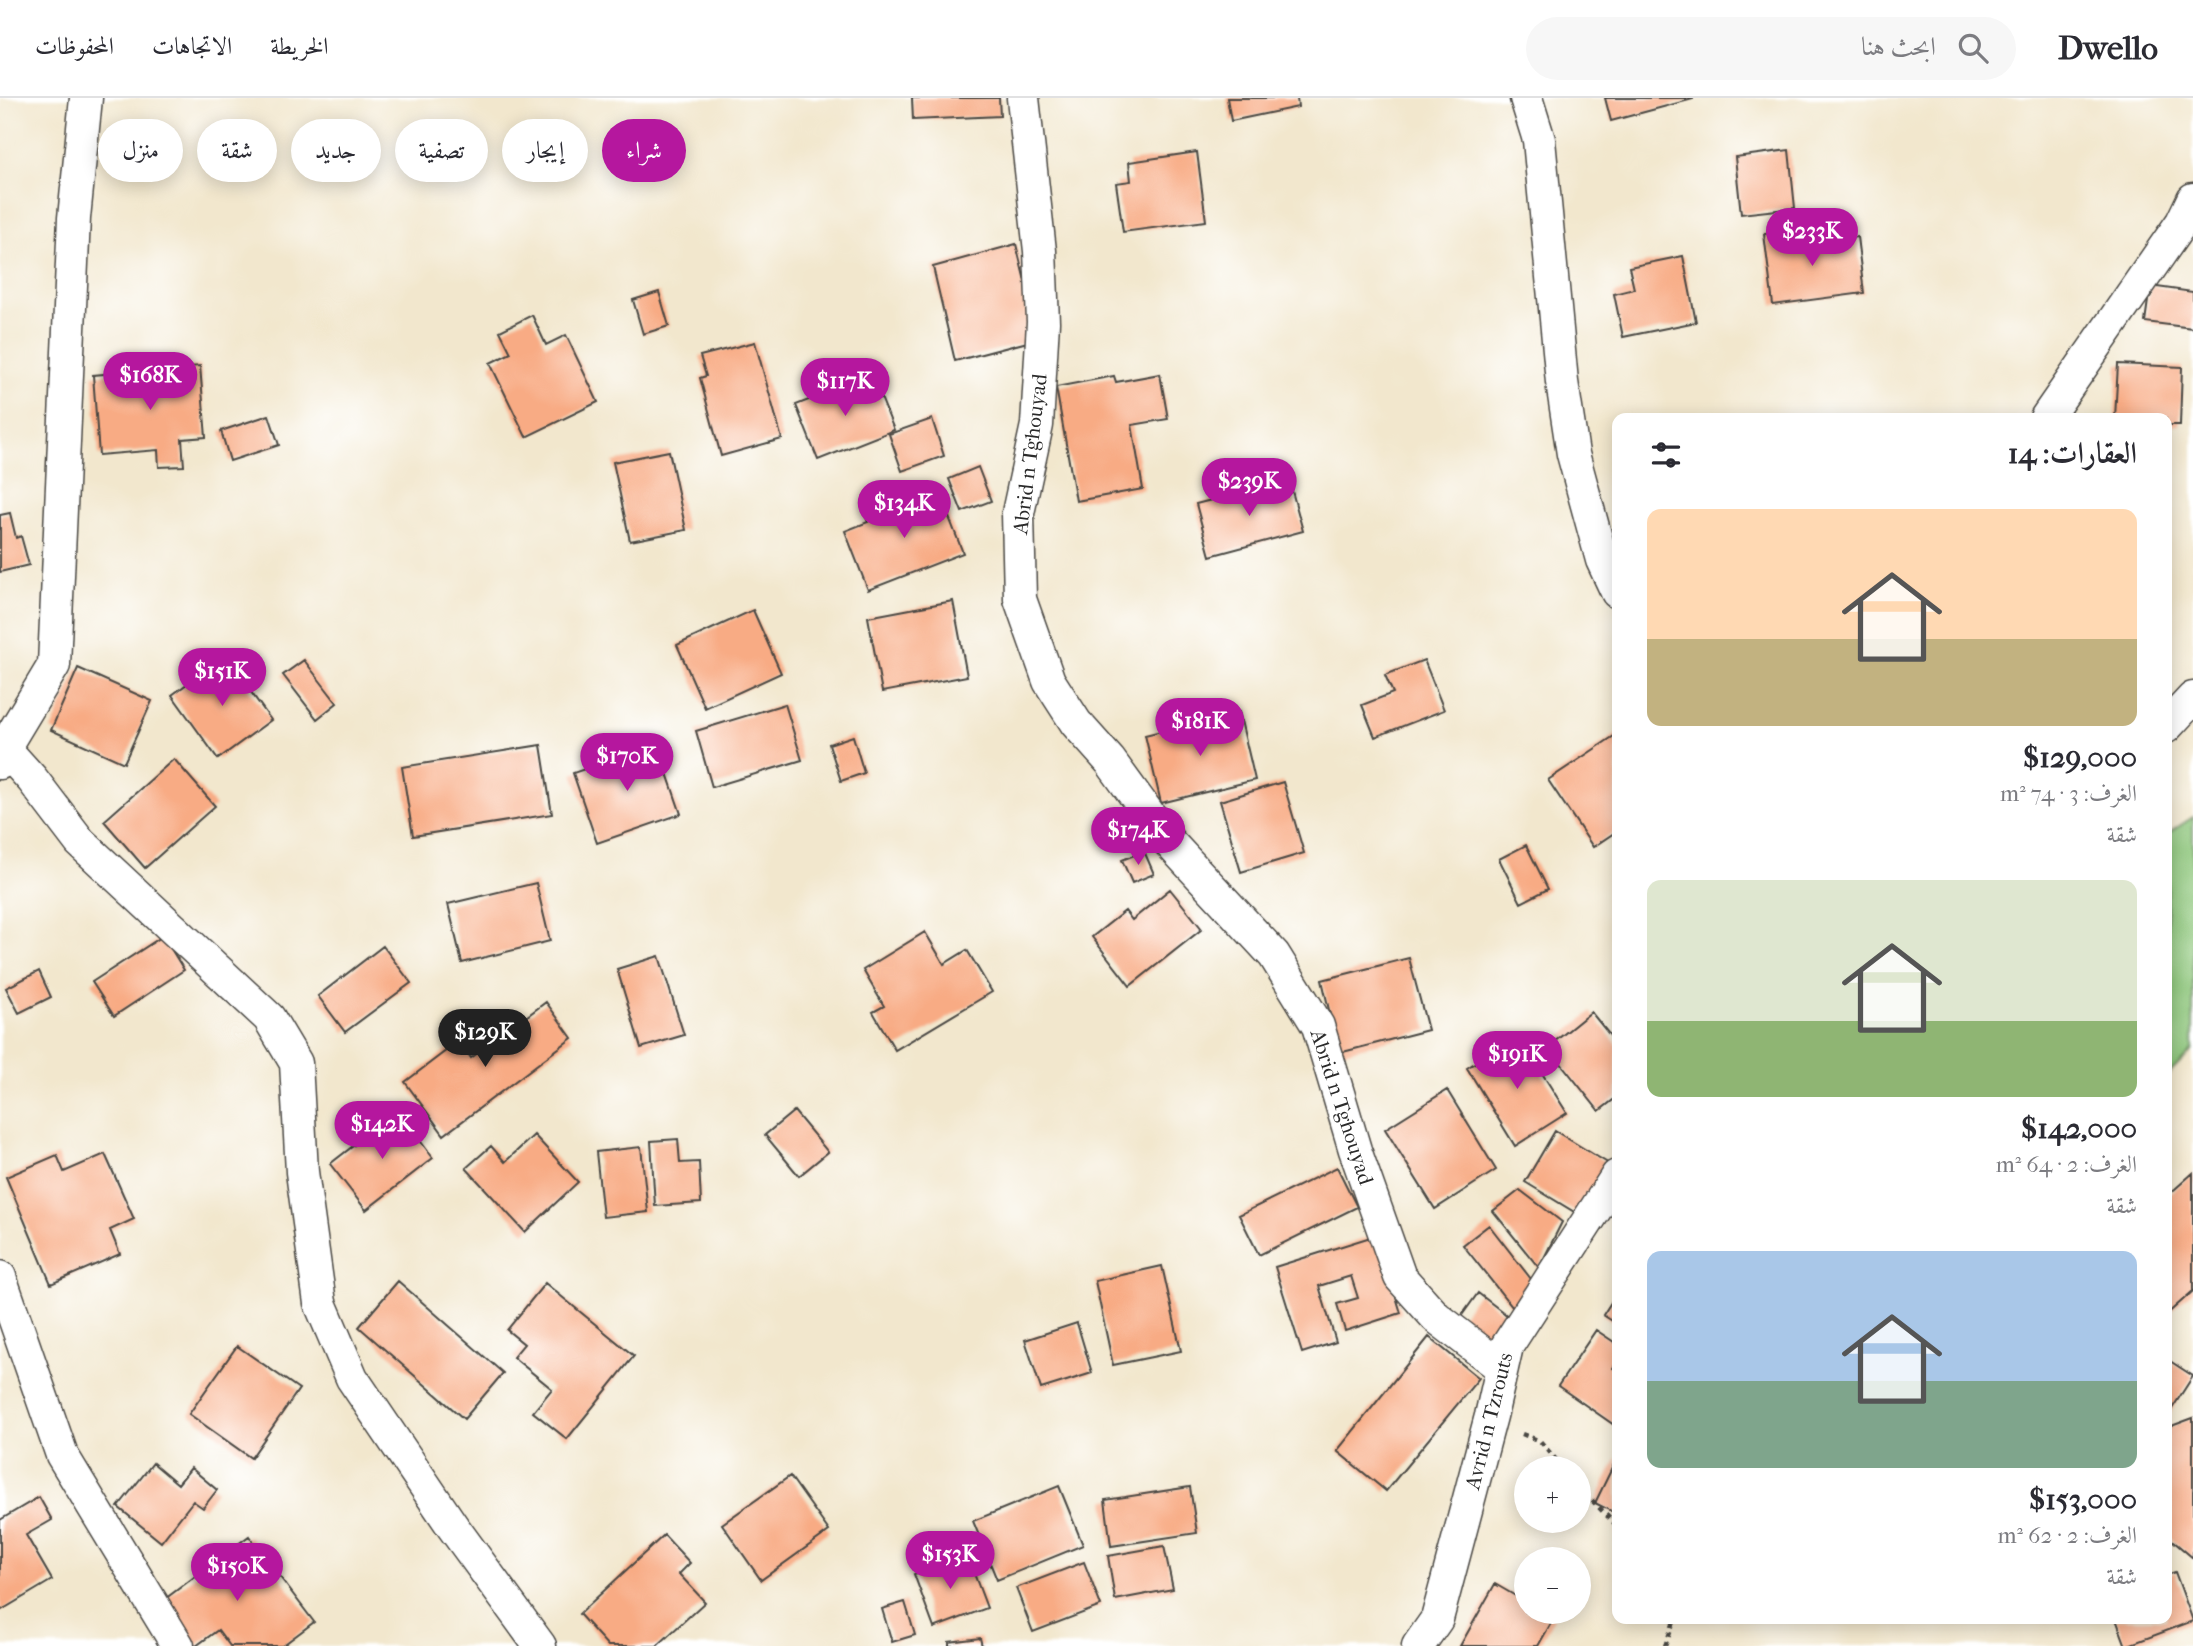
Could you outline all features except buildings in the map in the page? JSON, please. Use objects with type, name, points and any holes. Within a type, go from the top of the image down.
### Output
[{"type":"street","points":[[86,98],[74,218],[54,665],[2,756],[32,779],[80,842],[269,1018],[289,1051],[296,1063],[302,1172],[320,1303],[352,1378],[453,1527],[540,1646]]},
{"type":"street","name":"Abrid n Tghouyad","points":[[1023,98],[1040,251],[1043,322],[1037,425],[1018,513],[1020,599],[1049,681],[1076,723],[1110,761],[1169,842],[1274,955],[1318,1026],[1355,1150],[1400,1277],[1436,1317],[1502,1368]]},
{"type":"street","points":[[1526,98],[1539,140],[1562,382],[1573,453],[1602,560],[1612,581]]},
{"type":"street","points":[[2049,413],[2182,222],[2193,199]]},
{"type":"street","points":[[2172,721],[2193,698]]},
{"type":"street","name":"Avrid n Tzrouts","points":[[1418,1646],[1437,1619],[1507,1346],[1612,1183]]},
{"type":"street","points":[[0,1277],[62,1455],[178,1646]]},
{"type":"path","points":[[1491,1416],[1503,1427],[1540,1441],[1553,1456]]},
{"type":"path","points":[[1591,1499],[1612,1521]]},
{"type":"path","points":[[1665,1646],[1673,1624]]},
{"type":"green space","points":[[2193,817],[2193,1050],[2172,1071],[2172,831]]}]
